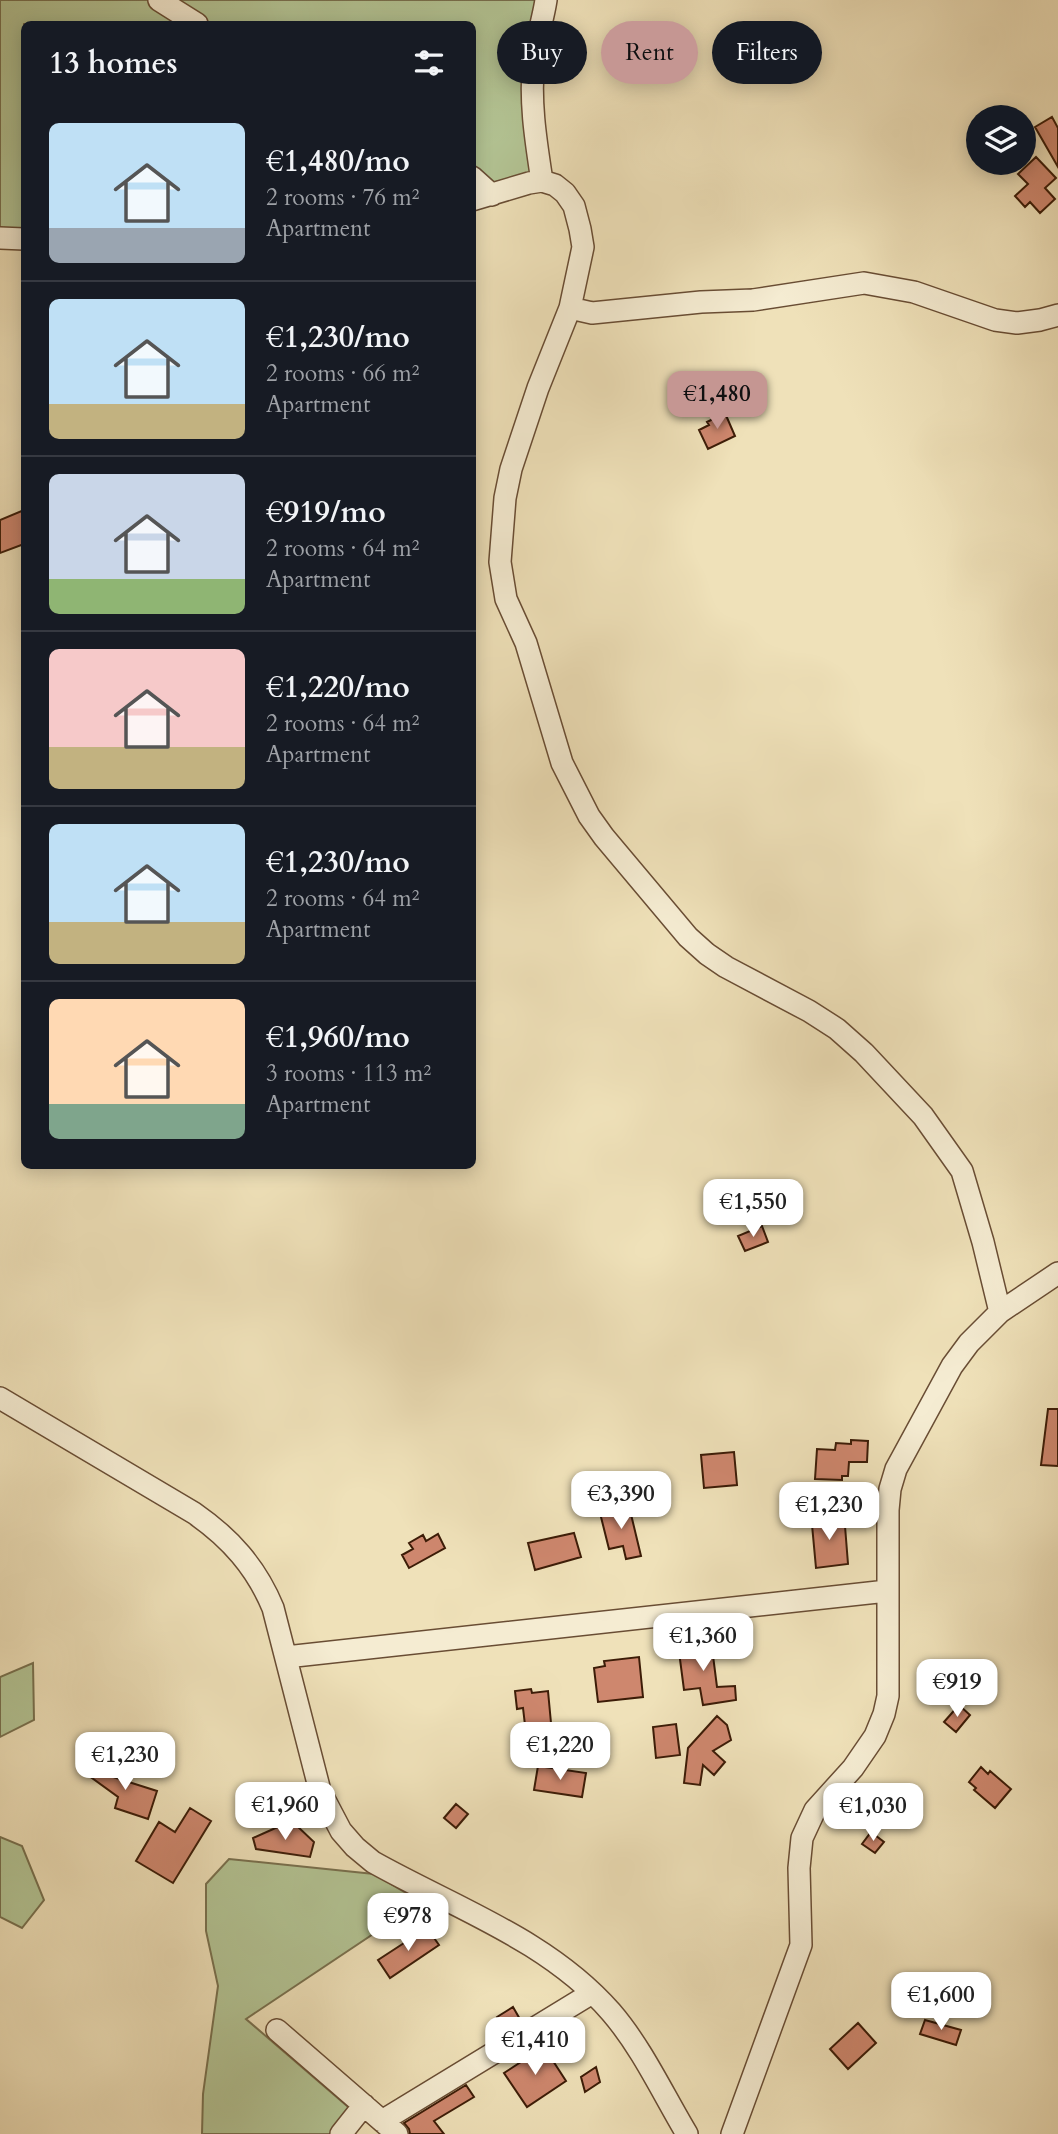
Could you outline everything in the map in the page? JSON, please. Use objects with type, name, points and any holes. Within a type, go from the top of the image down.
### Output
[{"type":"street","points":[[159,0],[192,21]]},
{"type":"street","points":[[542,181],[534,101],[534,60],[545,0]]},
{"type":"street","points":[[482,198],[529,183],[542,181],[555,185],[574,206],[583,247],[570,309],[538,388],[510,469],[500,562],[506,599],[526,643],[562,763],[589,816],[688,937],[726,967],[837,1029],[864,1053],[923,1115],[961,1171],[983,1242],[1000,1312]]},
{"type":"street","points":[[0,238],[21,239]]},
{"type":"street","points":[[570,309],[592,313],[701,302],[753,300],[864,283],[914,292],[995,320],[1017,323],[1058,315]]},
{"type":"street","points":[[732,2134],[801,1945],[799,1868],[803,1838],[815,1810],[865,1753],[884,1714],[888,1696],[888,1510],[890,1489],[897,1469],[952,1366],[970,1343],[1000,1312],[1058,1273]]},
{"type":"street","points":[[0,1398],[183,1506],[219,1530],[237,1548],[263,1585],[273,1608],[320,1791],[331,1814],[355,1847],[373,1862],[400,1877],[520,1938],[550,1958],[592,1993],[611,2012],[630,2038],[687,2134]]},
{"type":"street","points":[[286,1657],[887,1591]]},
{"type":"street","points":[[277,2030],[389,2127],[592,1993]]},
{"type":"street","points":[[341,2134],[364,2105]]},
{"type":"green space","points":[[0,0],[148,0],[182,21],[21,21],[21,230],[0,230]]},
{"type":"green space","points":[[167,0],[539,0],[534,21],[497,21],[497,84],[527,84],[530,173],[488,184],[476,173],[476,21],[201,21]]},
{"type":"green space","points":[[33,1663],[34,1720],[0,1737],[0,1677]]},
{"type":"green space","points":[[0,1837],[22,1846],[44,1900],[22,1928],[0,1917]]},
{"type":"green space","points":[[229,1859],[374,1874],[421,1902],[246,2019],[354,2112],[336,2134],[202,2134],[203,2094],[218,1986],[206,1931],[206,1884]]},
{"type":"building","points":[[1052,117],[1058,128],[1058,167],[1036,129]]},
{"type":"building","points":[[1036,157],[1056,178],[1045,188],[1055,199],[1040,213],[1030,202],[1025,207],[1015,196],[1028,184],[1019,175],[1036,175]]},
{"type":"building","points":[[725,413],[735,436],[708,449],[699,430],[709,425],[707,422]]},
{"type":"building","points":[[21,511],[21,545],[0,553],[0,520]]},
{"type":"building","points":[[762,1226],[768,1242],[745,1251],[738,1236]]},
{"type":"building","points":[[1048,1409],[1058,1409],[1058,1466],[1041,1465]]},
{"type":"building","points":[[851,1440],[868,1441],[867,1462],[849,1462],[848,1476],[842,1476],[842,1480],[815,1479],[817,1449],[835,1450],[836,1443],[851,1444]]},
{"type":"building","points":[[734,1452],[737,1485],[704,1488],[701,1455]]},
{"type":"building","points":[[629,1506],[641,1556],[626,1559],[623,1546],[609,1549],[600,1513]]},
{"type":"building","points":[[827,1512],[828,1527],[845,1526],[848,1564],[816,1568],[811,1514]]},
{"type":"building","points":[[574,1533],[581,1557],[535,1570],[528,1543]]},
{"type":"building","points":[[438,1534],[445,1548],[409,1568],[402,1555],[413,1549],[409,1543],[423,1535],[426,1541]]},
{"type":"building","points":[[711,1640],[717,1687],[735,1686],[736,1700],[703,1705],[700,1688],[684,1690],[678,1644]]},
{"type":"building","points":[[639,1657],[643,1697],[598,1702],[594,1668],[605,1666],[604,1661]]},
{"type":"building","points":[[531,1689],[532,1693],[548,1691],[551,1723],[525,1725],[523,1708],[517,1709],[515,1691]]},
{"type":"building","points":[[959,1705],[970,1715],[956,1732],[944,1722]]},
{"type":"building","points":[[717,1716],[727,1725],[731,1740],[713,1751],[725,1762],[714,1775],[703,1765],[700,1785],[684,1783],[688,1748]]},
{"type":"building","points":[[676,1724],[680,1755],[656,1758],[653,1727]]},
{"type":"building","points":[[103,1762],[116,1772],[113,1777],[157,1791],[148,1819],[115,1808],[118,1797],[81,1770],[82,1767],[96,1772]]},
{"type":"building","points":[[538,1766],[586,1773],[582,1797],[534,1790]]},
{"type":"building","points":[[981,1767],[1011,1789],[995,1808],[974,1790],[976,1788],[969,1782]]},
{"type":"building","points":[[456,1804],[468,1814],[456,1828],[444,1818]]},
{"type":"building","points":[[190,1808],[211,1821],[173,1883],[136,1861],[159,1822],[175,1832]]},
{"type":"building","points":[[296,1825],[314,1842],[310,1857],[256,1849],[253,1838],[280,1826],[286,1831]]},
{"type":"building","points":[[871,1832],[884,1842],[875,1853],[862,1844]]},
{"type":"building","points":[[427,1928],[439,1945],[390,1978],[378,1960]]},
{"type":"building","points":[[513,2007],[521,2021],[505,2031],[497,2017]]},
{"type":"building","points":[[925,2020],[961,2030],[956,2045],[920,2034]]},
{"type":"building","points":[[858,2023],[876,2043],[848,2069],[830,2049]]},
{"type":"building","points":[[544,2047],[566,2081],[527,2107],[504,2073]]},
{"type":"building","points":[[596,2067],[600,2082],[585,2092],[581,2077]]},
{"type":"building","points":[[466,2085],[474,2097],[434,2121],[444,2134],[410,2134],[404,2123]]}]
